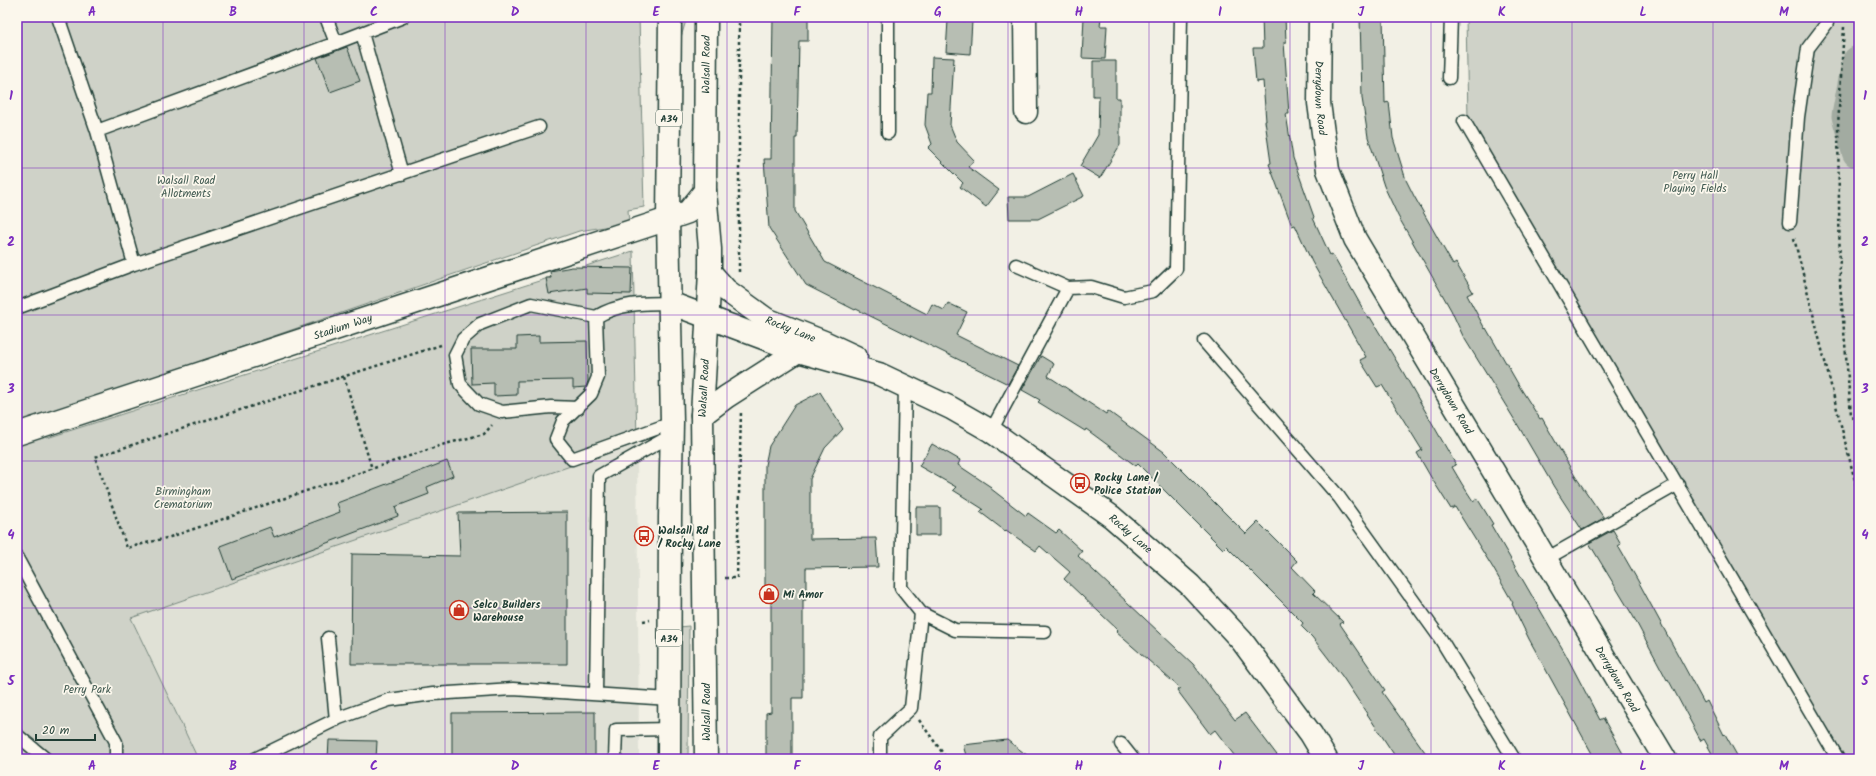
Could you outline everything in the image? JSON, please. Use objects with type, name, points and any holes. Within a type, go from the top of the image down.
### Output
[{"type":"main road","name":"A34","points":[[670,17],[668,219],[672,429],[669,616],[670,759]]},
{"type":"main road","name":"Walsall Road","points":[[706,17],[705,191],[710,249],[702,415],[706,759]]},
{"type":"main road","points":[[1025,17],[1026,112]]},
{"type":"main road","name":"Derrydown Road","points":[[1320,17],[1319,103],[1328,170],[1355,239],[1665,759]]},
{"type":"main road","name":"Stadium Way","points":[[17,434],[688,212],[705,191]]},
{"type":"main road","name":"Rocky Lane","points":[[710,272],[726,290],[744,305],[766,318],[860,359],[879,374]]},
{"type":"main road","name":"Rocky Lane","points":[[670,303],[798,351],[879,374],[951,408],[990,430],[1112,517],[1190,585],[1242,641],[1311,734],[1326,759]]},
{"type":"main road","name":"Rocky Lane","points":[[702,415],[798,351]]},
{"type":"lane","points":[[58,17],[96,131],[134,264]]},
{"type":"lane","points":[[326,17],[336,44]]},
{"type":"lane","points":[[96,131],[336,44],[403,17]]},
{"type":"lane","points":[[888,17],[888,133]]},
{"type":"lane","points":[[1016,264],[1068,288],[1091,287],[1124,297],[1153,291],[1176,269],[1181,17]]},
{"type":"lane","points":[[1449,78],[1451,17]]},
{"type":"lane","points":[[1790,222],[1798,117],[1808,48],[1827,23],[1827,17]]},
{"type":"lane","points":[[362,33],[402,174]]},
{"type":"lane","points":[[1464,121],[1838,759]]},
{"type":"lane","points":[[17,308],[134,264],[539,127]]},
{"type":"lane","points":[[990,430],[1068,288]]},
{"type":"lane","points":[[578,408],[551,407],[502,412],[479,404],[460,384],[455,355],[463,338],[480,324],[531,304],[596,317],[609,309],[629,305],[643,303],[670,303]]},
{"type":"lane","points":[[596,317],[598,377],[591,394],[563,421],[556,439],[572,459],[672,429]]},
{"type":"lane","points":[[1204,341],[1339,497],[1440,638],[1514,759]]},
{"type":"lane","points":[[905,386],[901,588],[920,613],[955,630],[1045,632]]},
{"type":"lane","points":[[596,694],[599,476],[672,429]]},
{"type":"lane","points":[[1546,559],[1678,484]]},
{"type":"lane","points":[[17,558],[116,742],[116,759]]},
{"type":"lane","points":[[880,759],[880,737],[911,708],[920,613]]},
{"type":"lane","points":[[328,638],[336,720]]},
{"type":"lane","points":[[255,759],[336,720],[389,700],[433,694],[513,689],[670,699]]},
{"type":"lane","points":[[615,759],[616,730],[670,729]]},
{"type":"lane","points":[[17,735],[46,759]]},
{"type":"lane","points":[[1121,744],[1133,759]]},
{"type":"path","points":[[739,17],[739,277],[744,305]]},
{"type":"path","points":[[1843,22],[1838,126],[1840,283],[1851,415],[1859,427]]},
{"type":"path","points":[[1790,222],[1859,497]]},
{"type":"path","points":[[463,338],[95,457],[127,548],[170,537],[445,444],[484,434],[502,412]]},
{"type":"path","points":[[344,377],[372,469]]},
{"type":"path","points":[[704,578],[737,578],[742,387]]},
{"type":"path","points":[[643,621],[669,616]]},
{"type":"path","points":[[911,708],[947,759]]},
{"type":"shaded area","points":[[637,443],[639,759],[198,759],[131,618]]},
{"type":"green space","points":[[17,17],[639,17],[644,207],[628,210],[629,223],[579,231],[36,418],[47,438],[633,251],[637,443],[131,618],[198,759],[17,759]]},
{"type":"green space","points":[[678,17],[687,17],[677,51]]},
{"type":"green space","name":"Perry Hall Playing Fields","points":[[1466,17],[1859,17],[1859,759],[1844,759],[1468,119]]},
{"type":"green space","points":[[689,626],[688,759],[677,759],[679,627]]},
{"type":"building","points":[[773,17],[808,17],[808,41],[799,41],[797,138],[795,138],[795,211],[825,262],[927,314],[932,304],[944,310],[948,303],[967,312],[956,335],[1018,366],[1008,384],[806,285],[769,228],[764,159],[771,159]]},
{"type":"building","points":[[1084,17],[1101,17],[1100,26],[1107,26],[1105,59],[1082,58]]},
{"type":"building","points":[[1262,17],[1285,17],[1286,42],[1284,42],[1289,114],[1286,114],[1293,158],[1314,217],[1313,218],[1330,255],[1332,254],[1368,318],[1370,317],[1403,372],[1456,465],[1452,467],[1462,484],[1473,501],[1477,498],[1493,524],[1491,525],[1565,653],[1600,720],[1603,718],[1626,759],[1595,759],[1529,639],[1512,604],[1513,603],[1493,568],[1455,507],[1451,509],[1432,479],[1417,453],[1422,450],[1382,385],[1377,387],[1360,360],[1366,357],[1312,262],[1295,225],[1292,226],[1269,164],[1271,163],[1265,121],[1263,81],[1256,82],[1253,48],[1263,48]]},
{"type":"building","points":[[1360,17],[1383,17],[1385,103],[1389,102],[1393,138],[1406,180],[1453,265],[1456,263],[1473,292],[1467,295],[1485,329],[1486,328],[1540,419],[1542,418],[1575,476],[1604,518],[1582,530],[1554,487],[1463,336],[1451,310],[1398,216],[1384,186],[1368,137],[1362,98]]},
{"type":"building","points":[[948,20],[972,21],[970,54],[946,52]]},
{"type":"building","points":[[347,47],[360,81],[330,92],[317,58]]},
{"type":"building","points":[[932,57],[954,58],[950,125],[957,142],[974,160],[968,167],[999,190],[986,207],[960,187],[963,183],[928,148],[932,144],[925,125],[927,92],[931,92]]},
{"type":"building","points":[[1093,61],[1116,61],[1116,98],[1120,98],[1120,145],[1100,178],[1080,166],[1098,135],[1099,96],[1093,96]]},
{"type":"building","points":[[1073,174],[1084,196],[1038,219],[1009,219],[1008,197],[1028,197]]},
{"type":"building","points":[[572,267],[632,268],[631,294],[587,293],[587,288],[549,294],[546,278],[551,278],[550,271]]},
{"type":"building","points":[[539,336],[539,342],[587,341],[588,381],[586,387],[573,388],[573,380],[517,381],[517,395],[494,396],[494,383],[472,384],[471,349],[517,349],[517,337]]},
{"type":"building","points":[[1041,356],[1054,364],[1048,376],[1106,414],[1108,411],[1164,452],[1246,534],[1258,522],[1297,561],[1292,567],[1315,591],[1313,593],[1343,622],[1340,624],[1385,690],[1382,692],[1430,759],[1397,759],[1342,676],[1312,637],[1301,626],[1303,623],[1226,546],[1223,549],[1138,464],[1136,466],[1086,429],[1085,431],[1038,402],[1040,400],[1022,390]]},
{"type":"building","points":[[820,392],[843,429],[825,448],[810,479],[810,539],[876,538],[878,567],[806,568],[806,600],[803,600],[803,698],[792,698],[792,759],[766,759],[766,713],[771,712],[771,600],[765,600],[765,465],[769,446],[795,405]]},
{"type":"building","points":[[932,444],[960,460],[958,465],[991,487],[990,488],[1026,516],[1028,513],[1056,533],[1059,530],[1082,551],[1078,556],[1193,664],[1235,720],[1245,713],[1280,759],[1237,759],[1215,730],[1210,734],[1177,690],[1180,688],[1116,632],[1118,630],[1064,579],[1070,572],[1040,546],[1036,551],[1006,530],[1005,531],[980,512],[983,509],[953,490],[956,487],[919,466]]},
{"type":"building","points":[[447,461],[453,476],[427,487],[429,494],[395,507],[398,516],[232,579],[220,546],[270,527],[274,537],[340,512],[337,503]]},
{"type":"building","points":[[916,507],[940,507],[940,535],[916,535]]},
{"type":"building","name":"Selco Builders Warehouse","points":[[567,512],[567,664],[351,664],[352,554],[460,556],[458,513]]},
{"type":"building","points":[[1613,530],[1621,544],[1618,546],[1704,703],[1707,701],[1724,735],[1725,734],[1739,759],[1715,759],[1704,739],[1701,741],[1633,616],[1589,543]]},
{"type":"building","points":[[595,712],[595,759],[452,759],[452,713]]},
{"type":"building","points":[[329,740],[377,741],[376,759],[328,759]]},
{"type":"building","points":[[1007,740],[1032,759],[967,759],[963,745]]},
{"type":"waterway","points":[[1859,63],[1849,116],[1859,151]]},
{"type":"place","name":"Rocky Lane / Police Station","points":[[1080,483]]},
{"type":"place","name":"Walsall Rd / Rocky Lane","points":[[644,536]]},
{"type":"place","name":"Mi Amor","points":[[769,594]]},
{"type":"place","name":"Selco Builders Warehouse","points":[[459,610]]},
{"type":"park label","name":"Walsall Road Allotments","points":[[186,186]]},
{"type":"park label","name":"Birmingham Crematorium","points":[[183,497]]},
{"type":"park label","name":"Perry Park","points":[[87,689]]}]
